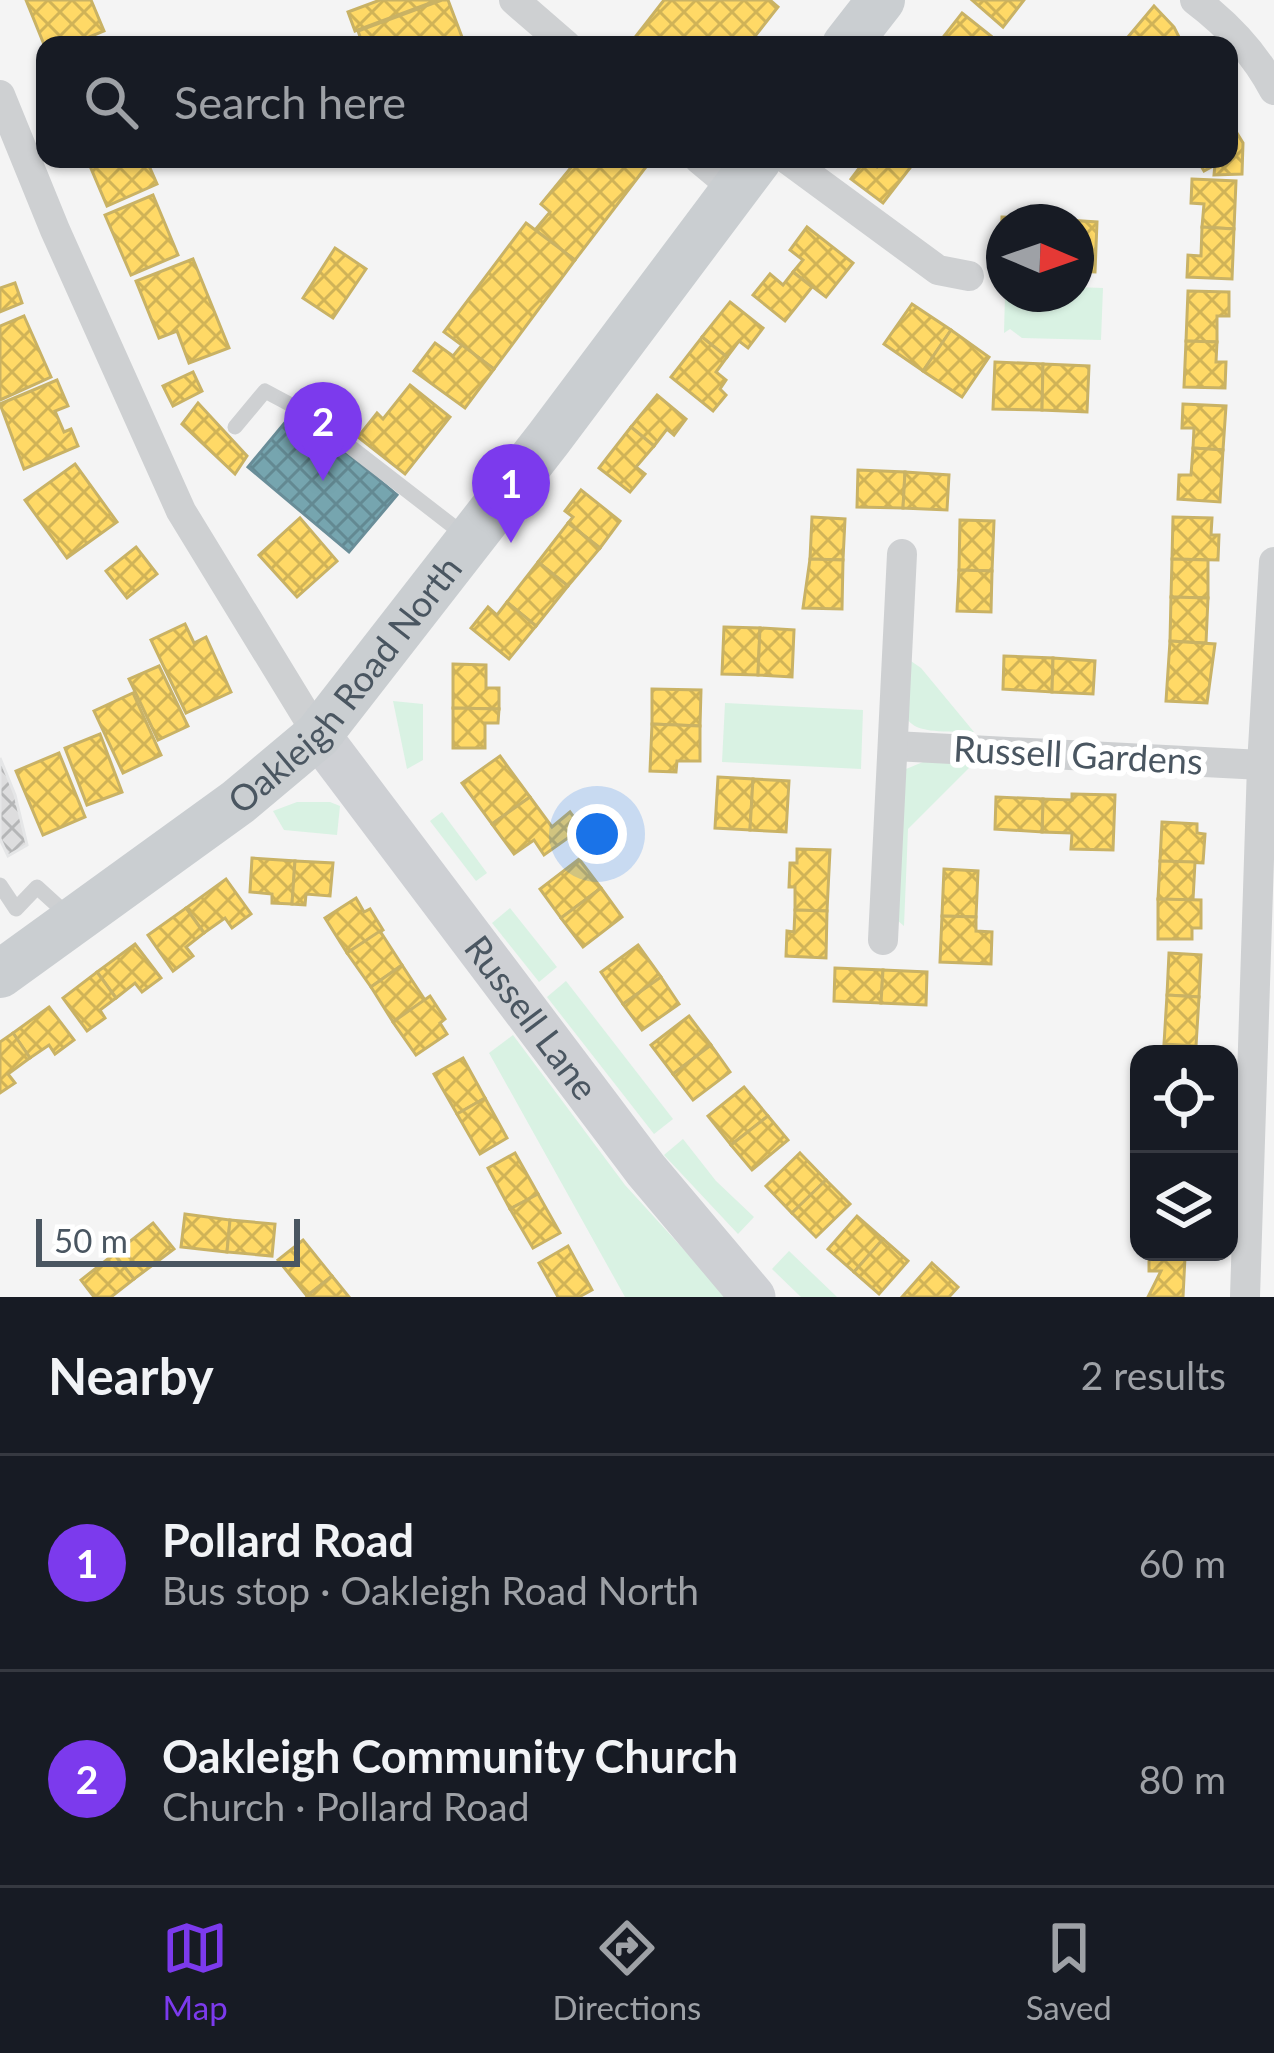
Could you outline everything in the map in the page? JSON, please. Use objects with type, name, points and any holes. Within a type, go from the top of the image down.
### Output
[{"type":"main road","points":[[853,36],[881,0]]},
{"type":"main road","name":"Oakleigh Road North","points":[[0,974],[238,802],[318,735],[470,539],[731,169]]},
{"type":"main road","name":"Russell Lane","points":[[318,735],[646,1170],[753,1297]]},
{"type":"street","points":[[514,0],[556,36]]},
{"type":"street","points":[[1195,0],[1236,36]]},
{"type":"street","points":[[1238,38],[1274,90]]},
{"type":"street","points":[[0,95],[181,512],[318,735]]},
{"type":"street","points":[[800,168],[938,270],[969,276]]},
{"type":"street","points":[[883,940],[902,554]]},
{"type":"street","points":[[1245,1297],[1262,765],[1274,562]]},
{"type":"street","name":"Russell Gardens","points":[[894,746],[1262,765]]},
{"type":"lane","points":[[235,427],[265,391],[308,414],[470,539]]},
{"type":"lane","points":[[0,885],[16,909],[37,887],[74,920]]},
{"type":"green space","points":[[1094,288],[1103,288],[1101,340],[1022,338],[1010,329],[1004,333],[1005,312],[1094,312]]},
{"type":"green space","points":[[902,655],[921,668],[974,732],[931,730],[909,721],[902,698]]},
{"type":"green space","points":[[393,701],[423,704],[423,760],[407,769]]},
{"type":"green space","points":[[725,703],[863,710],[861,769],[722,762]]},
{"type":"green space","points":[[923,762],[975,762],[908,829],[904,926],[889,913],[906,769]]},
{"type":"green space","points":[[297,802],[340,806],[337,835],[284,830],[273,811]]},
{"type":"green space","points":[[442,812],[487,873],[476,881],[430,821]]},
{"type":"green space","points":[[510,908],[557,967],[539,982],[492,923]]},
{"type":"green space","points":[[566,981],[673,1119],[654,1134],[547,997]]},
{"type":"green space","points":[[513,1035],[625,1185],[727,1297],[625,1297],[489,1053]]},
{"type":"green space","points":[[683,1139],[716,1181],[754,1217],[738,1234],[664,1155]]},
{"type":"green space","points":[[789,1251],[837,1297],[801,1297],[772,1269]]},
{"type":"building: Homes","points":[[26,0],[91,0],[104,31],[92,36],[41,36]]},
{"type":"building: Homes","points":[[380,0],[438,0],[355,31],[348,12]]},
{"type":"building: Homes","points":[[448,0],[462,36],[360,36],[358,31]]},
{"type":"building: Homes","points":[[664,0],[770,0],[778,7],[755,36],[636,36]]},
{"type":"building: Homes","points":[[972,0],[1024,0],[1003,27]]},
{"type":"building: Homes","points":[[1154,6],[1178,36],[1129,36]]},
{"type":"building: Homes","points":[[962,13],[991,36],[944,36]]},
{"type":"building: Homes","points":[[1238,135],[1243,143],[1242,174],[1214,175],[1215,168],[1238,168]]},
{"type":"building: Homes","points":[[91,168],[150,168],[157,184],[107,206]]},
{"type":"building: Homes","points":[[571,168],[645,168],[575,260],[535,230],[550,212],[541,204]]},
{"type":"building: Homes","points":[[859,168],[910,168],[883,203],[851,179]]},
{"type":"building: Homes","points":[[1192,179],[1236,181],[1234,229],[1202,227],[1204,204],[1191,203]]},
{"type":"building: Homes","points":[[153,195],[178,255],[131,275],[105,215]]},
{"type":"building: Homes","points":[[1094,222],[1097,222],[1094,272]]},
{"type":"building: Homes","points":[[526,223],[575,260],[494,369],[444,332]]},
{"type":"building: Homes","points":[[807,227],[853,263],[826,297],[793,272],[803,260],[790,250]]},
{"type":"building: Homes","points":[[1202,227],[1234,229],[1232,279],[1187,277],[1188,255],[1201,256]]},
{"type":"building: Homes","points":[[335,248],[366,269],[333,318],[303,298]]},
{"type":"building: Homes","points":[[193,259],[229,348],[189,363],[177,331],[159,338],[136,281]]},
{"type":"building: Homes","points":[[793,272],[812,287],[785,321],[753,295],[770,274],[783,285]]},
{"type":"building: Homes","points":[[15,283],[22,303],[0,312],[0,288]]},
{"type":"building: Homes","points":[[1188,291],[1229,292],[1229,316],[1217,316],[1217,342],[1186,341]]},
{"type":"building: Homes","points":[[730,302],[763,328],[748,348],[739,341],[727,357],[702,337]]},
{"type":"building: Homes","points":[[912,304],[951,330],[923,371],[884,344]]},
{"type":"building: Homes","points":[[24,316],[51,377],[0,400],[0,326]]},
{"type":"building: Homes","points":[[951,330],[989,357],[962,397],[923,371]]},
{"type":"building: Homes","points":[[702,337],[727,357],[716,372],[726,380],[720,389],[726,395],[713,411],[671,377]]},
{"type":"building: Homes","points":[[1186,341],[1217,342],[1216,362],[1226,362],[1225,388],[1184,387]]},
{"type":"building: Homes","points":[[435,343],[453,356],[462,345],[494,369],[465,408],[414,371]]},
{"type":"building: Homes","points":[[995,362],[1043,364],[1042,410],[993,409]]},
{"type":"building: Homes","points":[[1043,364],[1089,366],[1087,412],[1042,410]]},
{"type":"building: Homes","points":[[193,372],[202,391],[173,406],[163,386]]},
{"type":"building: Homes","points":[[57,380],[68,406],[55,411],[64,432],[71,429],[78,446],[24,469],[0,404]]},
{"type":"building: Homes","points":[[410,385],[450,417],[405,474],[358,437],[377,413],[383,419]]},
{"type":"building: Homes","points":[[657,395],[686,419],[674,435],[667,429],[654,446],[631,427]]},
{"type":"building: Homes","points":[[198,403],[247,456],[235,474],[182,424]]},
{"type":"building: Homes","points":[[1183,404],[1226,406],[1223,450],[1193,448],[1194,428],[1182,428]]},
{"type":"building: Homes","points":[[631,427],[654,446],[636,467],[645,474],[630,492],[599,468]]},
{"type":"building: Homes","points":[[1193,448],[1223,450],[1220,502],[1178,499],[1179,475],[1191,475]]},
{"type":"building: Homes","points":[[75,464],[117,522],[67,558],[25,500]]},
{"type":"building: Homes","points":[[858,470],[905,472],[903,508],[857,507]]},
{"type":"building: Homes","points":[[905,472],[949,475],[947,510],[903,508]]},
{"type":"building: Homes","points":[[581,490],[620,521],[600,548],[568,523],[573,517],[565,511]]},
{"type":"building: Homes","points":[[812,517],[845,519],[843,560],[810,559]]},
{"type":"building: Homes","points":[[1173,517],[1212,518],[1211,535],[1219,535],[1218,560],[1172,559]]},
{"type":"building: Homes","points":[[300,518],[337,561],[297,597],[259,555]]},
{"type":"building: Homes","points":[[960,520],[994,521],[992,571],[959,570]]},
{"type":"building: Homes","points":[[568,523],[600,548],[568,586],[538,562]]},
{"type":"building: Homes","points":[[136,547],[157,574],[127,598],[106,571]]},
{"type":"building: Homes","points":[[810,559],[843,560],[842,609],[803,608]]},
{"type":"building: Homes","points":[[1172,559],[1208,560],[1208,598],[1171,597]]},
{"type":"building: Homes","points":[[538,562],[568,586],[536,626],[507,602]]},
{"type":"building: Homes","points":[[959,570],[992,571],[991,612],[957,611]]},
{"type":"building: Homes","points":[[1171,597],[1208,598],[1206,643],[1170,641]]},
{"type":"building: Homes","points":[[507,602],[536,626],[509,659],[471,628],[488,607],[497,615]]},
{"type":"building: Homes","points":[[185,624],[194,643],[206,637],[231,692],[186,713],[151,640]]},
{"type":"building: Homes","points":[[724,627],[760,628],[758,675],[722,674]]},
{"type":"building: Homes","points":[[760,628],[794,630],[792,677],[758,675]]},
{"type":"building: Homes","points":[[1170,641],[1215,644],[1207,703],[1166,701]]},
{"type":"building: Homes","points":[[1004,656],[1053,658],[1052,692],[1003,689]]},
{"type":"building: Homes","points":[[1053,658],[1095,661],[1093,694],[1052,692]]},
{"type":"building: Homes","points":[[453,664],[486,665],[486,688],[499,688],[499,709],[453,708]]},
{"type":"building: Homes","points":[[159,666],[188,726],[158,740],[129,679]]},
{"type":"building: Homes","points":[[652,689],[701,690],[700,726],[652,724]]},
{"type":"building: Homes","points":[[133,693],[161,755],[123,773],[94,711]]},
{"type":"building: Homes","points":[[453,708],[499,709],[498,723],[485,723],[485,748],[453,748]]},
{"type":"building: Homes","points":[[652,724],[700,726],[700,761],[677,761],[676,772],[650,771]]},
{"type":"building: Homes","points":[[100,734],[122,792],[87,805],[65,748]]},
{"type":"building: Homes","points":[[59,753],[85,817],[43,835],[16,771]]},
{"type":"building: Homes","points":[[500,756],[530,797],[492,824],[462,783]]},
{"type":"building: Homes","points":[[718,777],[753,779],[750,830],[715,828]]},
{"type":"building: Homes","points":[[753,779],[789,781],[786,832],[750,830]]},
{"type":"building: Homes","points":[[1072,794],[1115,795],[1113,850],[1071,849],[1072,833],[1042,832],[1043,799],[1072,800]]},
{"type":"building: Homes","points":[[530,797],[552,827],[570,812],[582,828],[544,855],[534,840],[514,854],[492,824]]},
{"type":"building: Homes","points":[[996,797],[1043,799],[1042,832],[995,829]]},
{"type":"building: Homes","points":[[1162,822],[1197,824],[1197,833],[1205,834],[1203,863],[1160,861]]},
{"type":"building: Homes","points":[[797,849],[830,850],[827,911],[795,910],[795,887],[789,887],[790,863],[797,863]]},
{"type":"building: Homes","points":[[252,858],[295,861],[292,904],[272,903],[272,894],[250,892]]},
{"type":"building: Homes","points":[[579,859],[601,888],[561,918],[540,889]]},
{"type":"building: Homes","points":[[295,861],[333,863],[330,896],[306,894],[305,905],[292,904]]},
{"type":"building: Homes","points":[[1160,861],[1195,862],[1193,900],[1158,899]]},
{"type":"building: Homes","points":[[944,869],[978,871],[976,917],[942,916]]},
{"type":"building: Homes","points":[[226,879],[251,914],[232,928],[225,918],[204,933],[186,908]]},
{"type":"building: Homes","points":[[601,888],[622,917],[583,947],[561,918]]},
{"type":"building: Homes","points":[[356,898],[364,912],[370,909],[383,930],[347,953],[325,918]]},
{"type":"building: Homes","points":[[1158,899],[1201,900],[1201,928],[1192,928],[1192,939],[1158,939]]},
{"type":"building: Homes","points":[[186,908],[204,933],[186,947],[193,956],[173,971],[148,935]]},
{"type":"building: Homes","points":[[795,910],[827,911],[826,958],[786,956],[787,931],[794,932]]},
{"type":"building: Homes","points":[[942,916],[976,917],[976,931],[992,932],[991,964],[940,962]]},
{"type":"building: Homes","points":[[380,931],[402,965],[371,987],[347,953]]},
{"type":"building: Homes","points":[[135,944],[161,978],[142,992],[135,983],[116,998],[97,972]]},
{"type":"building: Homes","points":[[638,945],[661,977],[623,1004],[601,972]]},
{"type":"building: Homes","points":[[1169,953],[1201,955],[1199,997],[1167,995]]},
{"type":"building: Homes","points":[[402,965],[425,1000],[393,1022],[371,987]]},
{"type":"building: Homes","points":[[835,968],[883,970],[881,1003],[834,1001]]},
{"type":"building: Homes","points":[[883,970],[927,972],[926,1005],[881,1003]]},
{"type":"building: Homes","points":[[97,972],[116,998],[100,1010],[105,1018],[87,1031],[63,998]]},
{"type":"building: Homes","points":[[661,977],[679,1004],[642,1030],[623,1004]]},
{"type":"building: Homes","points":[[1167,995],[1199,997],[1196,1045],[1164,1044]]},
{"type":"building: Homes","points":[[430,996],[445,1019],[440,1023],[447,1034],[416,1055],[393,1022]]},
{"type":"building: Homes","points":[[49,1007],[74,1040],[55,1054],[49,1045],[30,1058],[13,1033]]},
{"type":"building: Homes","points":[[689,1016],[711,1045],[673,1074],[651,1045]]},
{"type":"building: Homes","points":[[13,1033],[30,1058],[8,1074],[15,1083],[0,1093],[0,1042]]},
{"type":"building: Homes","points":[[711,1045],[730,1072],[693,1100],[673,1074]]},
{"type":"building: Homes","points":[[463,1058],[485,1098],[457,1114],[434,1074]]},
{"type":"building: Homes","points":[[744,1087],[768,1116],[731,1145],[708,1116]]},
{"type":"building: Homes","points":[[485,1098],[507,1138],[480,1154],[457,1114]]},
{"type":"building: Homes","points":[[768,1116],[788,1140],[752,1170],[731,1145]]},
{"type":"building: Homes","points":[[515,1153],[538,1194],[510,1209],[488,1168]]},
{"type":"building: Homes","points":[[800,1153],[826,1180],[792,1213],[766,1186]]},
{"type":"building: Homes","points":[[826,1180],[850,1204],[816,1237],[792,1213]]},
{"type":"building: Homes","points":[[538,1194],[560,1233],[533,1248],[510,1209]]},
{"type":"building: Homes","points":[[185,1214],[230,1220],[227,1252],[181,1247]]},
{"type":"building: Homes","points":[[857,1216],[883,1239],[854,1272],[828,1249]]},
{"type":"building: Homes","points":[[230,1220],[275,1224],[272,1256],[227,1252]]},
{"type":"building: Homes","points":[[153,1223],[174,1249],[134,1279],[114,1254]]},
{"type":"building: Homes","points":[[883,1239],[908,1261],[879,1294],[854,1272]]},
{"type":"building: Homes","points":[[303,1240],[332,1276],[307,1296],[278,1260]]},
{"type":"building: Homes","points":[[568,1246],[592,1290],[579,1297],[558,1297],[539,1263]]},
{"type":"building: Homes","points":[[114,1254],[134,1279],[111,1297],[94,1297],[81,1280]]},
{"type":"building: Homes","points":[[1149,1261],[1185,1261],[1183,1297],[1148,1297],[1161,1271],[1149,1271]]},
{"type":"building: Homes","points":[[932,1263],[958,1287],[949,1297],[902,1297]]},
{"type":"building: Homes","points":[[332,1276],[349,1297],[307,1296]]},
{"type":"building: Public","points":[[287,420],[318,446],[327,436],[397,495],[349,552],[248,467]]},
{"type":"building: Other","points":[[0,758],[27,845],[8,856],[0,839]]},
{"type":"place","name":"Oakleigh Community Church","points":[[323,481]]},
{"type":"place","name":"Pollard Road","points":[[511,543]]}]
